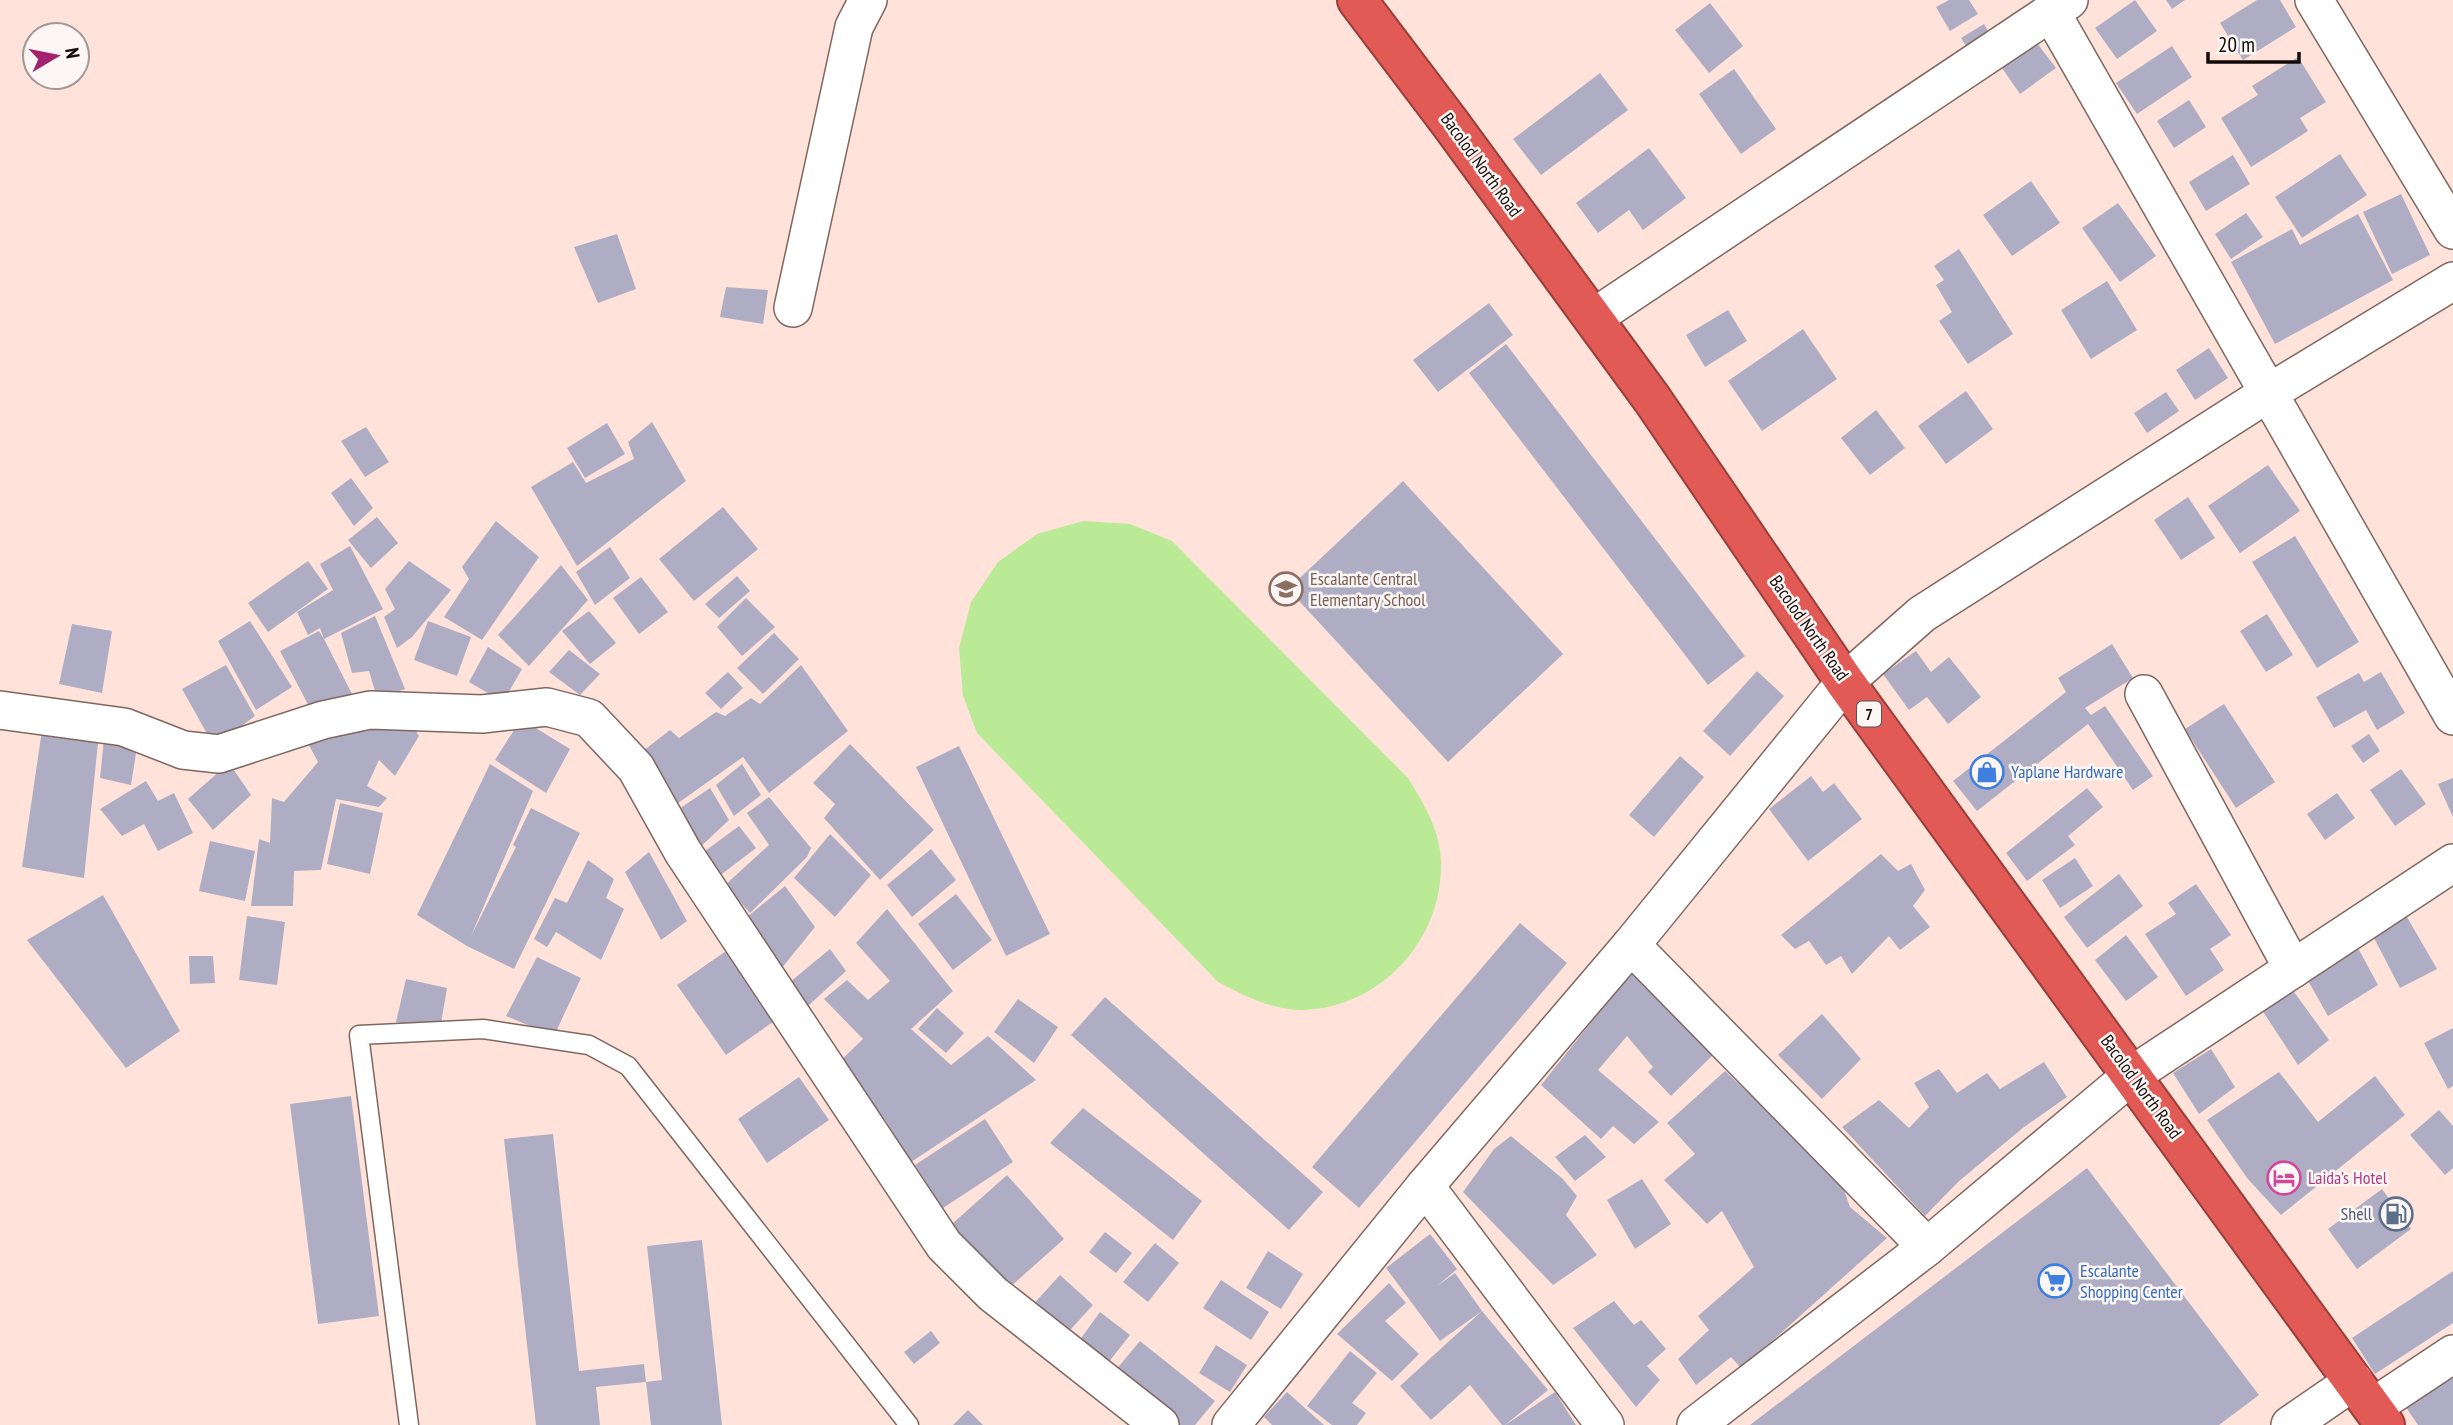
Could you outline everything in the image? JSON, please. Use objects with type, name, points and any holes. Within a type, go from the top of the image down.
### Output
[{"type":"highway","name":"Bacolod North Road","points":[[1357,0],[1660,411],[1845,682],[2371,1404]]},
{"type":"street","points":[[793,308],[854,27],[868,0]]},
{"type":"street","points":[[2314,0],[2453,230]]},
{"type":"street","points":[[1592,318],[2060,7],[2270,392],[2453,716]]},
{"type":"street","points":[[1231,1425],[1424,1186],[1631,945],[1845,682],[1922,614],[2270,392],[2453,281]]},
{"type":"street","points":[[2144,694],[2293,969]]},
{"type":"street","points":[[0,710],[124,727],[183,750],[219,754],[323,720],[370,710],[482,714],[547,707],[590,718],[635,768],[683,852],[944,1245],[993,1294],[1160,1425]]},
{"type":"street","points":[[1696,1425],[1927,1247],[2132,1075],[2453,863]]},
{"type":"street","points":[[1631,945],[1927,1247]]},
{"type":"street","points":[[1424,1186],[1605,1425]]},
{"type":"street","points":[[2290,1425],[2371,1404],[2453,1354]]},
{"type":"lane","points":[[409,1425],[359,1035],[483,1030],[589,1045],[628,1066],[909,1425]]},
{"type":"green space","points":[[1083,521],[1130,524],[1172,541],[1408,778],[1438,839],[1441,862],[1439,890],[1431,917],[1419,942],[1402,964],[1381,983],[1358,997],[1331,1006],[1303,1010],[1270,1005],[1218,982],[977,733],[963,696],[959,648],[971,602],[998,562],[1037,534]]},
{"type":"building","points":[[1949,0],[1969,0],[1978,14],[1950,31],[1936,7]]},
{"type":"building","points":[[2135,0],[2157,31],[2117,59],[2095,28]]},
{"type":"building","points":[[2166,0],[2185,0],[2172,9]]},
{"type":"building","points":[[2257,0],[2280,0],[2296,27],[2243,60],[2220,23]]},
{"type":"building","points":[[1710,3],[1743,46],[1709,73],[1675,30]]},
{"type":"building","points":[[1984,24],[1990,35],[1968,49],[1961,38]]},
{"type":"building","points":[[2037,43],[2056,68],[2020,94],[2002,68]]},
{"type":"building","points":[[2172,46],[2192,77],[2137,114],[2116,83]]},
{"type":"building","points":[[2298,57],[2326,102],[2300,118],[2308,131],[2251,167],[2221,118],[2258,95],[2252,86]]},
{"type":"building","points":[[1734,69],[1776,129],[1741,154],[1699,94]]},
{"type":"building","points":[[1600,73],[1628,110],[1541,175],[1513,139]]},
{"type":"building","points":[[2189,100],[2206,127],[2174,148],[2157,121]]},
{"type":"building","points":[[1649,148],[1686,198],[1643,230],[1629,210],[1598,233],[1576,203]]},
{"type":"building","points":[[2340,154],[2367,195],[2302,238],[2275,197]]},
{"type":"building","points":[[2233,155],[2250,184],[2206,211],[2189,182]]},
{"type":"building","points":[[2031,181],[2060,223],[2012,256],[1983,215]]},
{"type":"building","points":[[2401,194],[2430,255],[2392,274],[2363,212]]},
{"type":"building","points":[[2118,203],[2156,256],[2120,282],[2082,228]]},
{"type":"building","points":[[2246,213],[2263,237],[2231,259],[2215,234]]},
{"type":"building","points":[[2358,214],[2393,280],[2275,344],[2231,262],[2292,229],[2300,245]]},
{"type":"building","points":[[617,234],[636,289],[598,303],[574,247]]},
{"type":"building","points":[[1959,249],[2013,334],[1968,364],[1939,321],[1952,312],[1936,285],[1944,280],[1934,266]]},
{"type":"building","points":[[2107,281],[2137,330],[2091,359],[2061,310]]},
{"type":"building","points":[[726,287],[768,290],[763,324],[720,317]]},
{"type":"building","points":[[1489,303],[1513,335],[1438,392],[1413,360]]},
{"type":"building","points":[[1728,310],[1747,341],[1705,367],[1686,335]]},
{"type":"building","points":[[1803,329],[1837,379],[1762,431],[1728,381]]},
{"type":"building","points":[[1506,344],[1745,656],[1708,685],[1469,373]]},
{"type":"building","points":[[2209,348],[2228,378],[2195,400],[2176,370]]},
{"type":"building","points":[[1966,391],[1993,429],[1946,464],[1918,426]]},
{"type":"building","points":[[2166,392],[2179,411],[2147,433],[2134,413]]},
{"type":"building","points":[[1876,410],[1905,448],[1870,475],[1841,438]]},
{"type":"building","points":[[652,422],[686,481],[577,566],[531,487],[573,462],[586,483],[634,459],[628,442]]},
{"type":"building","points":[[607,423],[625,454],[585,478],[567,448]]},
{"type":"building","points":[[366,427],[389,462],[365,477],[341,441]]},
{"type":"building","points":[[2268,465],[2300,511],[2240,553],[2208,506]]},
{"type":"building","points":[[351,478],[373,508],[354,526],[331,493]]},
{"type":"building","points":[[1403,481],[1563,654],[1448,762],[1288,589]]},
{"type":"building","points":[[2188,497],[2215,538],[2181,560],[2154,520]]},
{"type":"building","points":[[723,507],[758,549],[694,601],[659,559]]},
{"type":"building","points":[[377,517],[398,543],[371,568],[348,540]]},
{"type":"building","points":[[496,521],[539,557],[482,640],[444,617],[469,579],[462,567]]},
{"type":"building","points":[[2295,536],[2359,642],[2317,668],[2252,562]]},
{"type":"building","points":[[350,546],[383,609],[324,639],[320,628],[308,635],[297,612],[333,590],[320,564]]},
{"type":"building","points":[[610,547],[630,578],[595,605],[576,572]]},
{"type":"building","points":[[308,561],[328,589],[268,632],[248,603]]},
{"type":"building","points":[[409,561],[451,590],[412,637],[397,648],[384,617],[395,609],[385,589]]},
{"type":"building","points":[[561,565],[588,600],[529,666],[498,635]]},
{"type":"building","points":[[737,576],[750,591],[719,618],[705,604]]},
{"type":"building","points":[[641,577],[668,612],[639,634],[613,598]]},
{"type":"building","points":[[746,598],[775,627],[742,656],[717,627]]},
{"type":"building","points":[[589,611],[616,643],[590,664],[562,631]]},
{"type":"building","points":[[2267,614],[2293,655],[2266,672],[2240,631]]},
{"type":"building","points":[[375,616],[405,689],[377,698],[369,671],[352,673],[341,633]]},
{"type":"building","points":[[250,621],[292,687],[256,710],[218,641]]},
{"type":"building","points":[[428,621],[471,637],[457,676],[414,660]]},
{"type":"building","points":[[72,624],[112,631],[102,693],[59,684]]},
{"type":"building","points":[[319,631],[352,694],[313,714],[280,651]]},
{"type":"building","points":[[774,633],[799,659],[763,694],[737,668]]},
{"type":"building","points":[[2112,644],[2133,678],[2085,708],[2091,715],[2105,706],[2153,776],[2133,790],[2088,724],[1977,811],[1953,781],[2066,692],[2058,678]]},
{"type":"building","points":[[488,647],[522,669],[503,702],[469,682]]},
{"type":"building","points":[[569,650],[600,674],[580,695],[549,672]]},
{"type":"building","points":[[1916,651],[1931,672],[1949,657],[1981,697],[1948,724],[1927,697],[1909,710],[1883,674]]},
{"type":"building","points":[[226,665],[255,716],[214,746],[182,689]]},
{"type":"building","points":[[801,665],[848,731],[769,793],[743,757],[671,808],[639,754],[670,730],[679,738],[716,712],[725,716],[751,698],[760,704]]},
{"type":"building","points":[[1757,671],[1784,696],[1730,756],[1703,731]]},
{"type":"building","points":[[728,672],[743,688],[721,709],[705,693]]},
{"type":"building","points":[[2381,672],[2405,713],[2377,730],[2366,710],[2334,728],[2316,697],[2359,673],[2364,682]]},
{"type":"building","points":[[2224,704],[2275,782],[2236,808],[2185,729]]},
{"type":"building","points":[[521,719],[570,749],[546,793],[495,760]]},
{"type":"building","points":[[410,721],[419,736],[395,776],[379,760],[367,786],[387,798],[379,807],[336,799],[321,870],[294,871],[293,906],[251,906],[259,839],[270,843],[272,798],[284,802],[318,762],[304,736]]},
{"type":"building","points":[[43,723],[99,733],[84,878],[22,867]]},
{"type":"building","points":[[2369,734],[2380,751],[2363,763],[2351,746]]},
{"type":"building","points":[[104,739],[137,747],[131,785],[100,778]]},
{"type":"building","points":[[850,744],[934,830],[880,880],[824,818],[835,804],[813,783]]},
{"type":"building","points":[[959,746],[1050,934],[1006,956],[916,767]]},
{"type":"building","points":[[1680,756],[1704,777],[1654,837],[1629,815]]},
{"type":"building","points":[[229,763],[251,795],[213,830],[188,799]]},
{"type":"building","points":[[490,764],[533,791],[471,936],[516,847],[513,845],[531,808],[580,833],[514,969],[467,946],[417,915]]},
{"type":"building","points":[[742,764],[761,795],[734,816],[716,785]]},
{"type":"building","points":[[2401,769],[2426,804],[2395,826],[2370,790]]},
{"type":"building","points":[[1811,776],[1823,792],[1834,783],[1862,819],[1808,861],[1769,809]]},
{"type":"building","points":[[2453,778],[2453,817],[2438,784]]},
{"type":"building","points":[[146,781],[158,801],[174,793],[193,833],[158,851],[144,824],[122,836],[100,809]]},
{"type":"building","points":[[710,788],[729,820],[697,850],[673,813]]},
{"type":"building","points":[[2087,788],[2103,807],[2068,836],[2075,845],[2027,881],[2006,853]]},
{"type":"building","points":[[2337,793],[2355,818],[2325,840],[2307,814]]},
{"type":"building","points":[[769,797],[811,848],[807,857],[750,913],[725,885],[769,845],[747,813]]},
{"type":"building","points":[[340,803],[383,813],[370,874],[327,864]]},
{"type":"building","points":[[739,826],[756,848],[718,877],[701,854]]},
{"type":"building","points":[[830,834],[871,875],[835,917],[794,878]]},
{"type":"building","points":[[210,841],[255,851],[245,901],[199,891]]},
{"type":"building","points":[[931,849],[956,880],[912,917],[887,885]]},
{"type":"building","points":[[649,852],[687,921],[661,940],[625,872]]},
{"type":"building","points":[[1881,854],[1898,871],[1911,864],[1925,890],[1913,906],[1930,927],[1900,950],[1889,936],[1852,974],[1841,956],[1826,965],[1809,941],[1795,949],[1781,935]]},
{"type":"building","points":[[2075,858],[2093,886],[2060,908],[2042,880]]},
{"type":"building","points":[[588,860],[614,879],[606,898],[624,909],[601,960],[556,932],[547,947],[534,939],[555,898],[567,903]]},
{"type":"building","points":[[2119,874],[2143,906],[2087,948],[2064,917]]},
{"type":"building","points":[[2196,884],[2231,935],[2210,949],[2224,970],[2186,996],[2145,934],[2176,914],[2168,903]]},
{"type":"building","points":[[785,886],[815,927],[781,969],[742,921]]},
{"type":"building","points":[[956,894],[992,940],[953,970],[918,924]]},
{"type":"building","points":[[103,895],[180,1031],[126,1068],[27,940]]},
{"type":"building","points":[[887,909],[953,991],[911,1029],[951,1065],[988,1036],[1036,1080],[911,1162],[886,1121],[839,1062],[863,1039],[824,999],[847,980],[868,1000],[890,981],[856,943]]},
{"type":"building","points":[[247,916],[285,922],[277,985],[239,980]]},
{"type":"building","points":[[2407,917],[2437,969],[2400,988],[2372,934]]},
{"type":"building","points":[[1520,923],[1567,963],[1359,1208],[1312,1167]]},
{"type":"building","points":[[2126,935],[2158,977],[2126,1001],[2095,960]]},
{"type":"building","points":[[2358,948],[2378,985],[2328,1016],[2307,979]]},
{"type":"building","points":[[729,949],[777,1019],[726,1055],[677,985]]},
{"type":"building","points":[[830,949],[846,971],[808,1006],[790,982]]},
{"type":"building","points":[[189,956],[213,956],[215,983],[190,984]]},
{"type":"building","points":[[537,957],[581,978],[554,1036],[506,1016]]},
{"type":"building","points":[[1633,970],[1695,1031],[1713,1055],[1671,1096],[1648,1072],[1653,1067],[1627,1036],[1598,1070],[1659,1122],[1634,1144],[1613,1126],[1601,1139],[1541,1085]]},
{"type":"building","points":[[406,979],[447,988],[440,1029],[396,1022]]},
{"type":"building","points":[[2289,985],[2329,1040],[2298,1065],[2258,1004]]},
{"type":"building","points":[[1105,997],[1323,1192],[1289,1230],[1071,1035]]},
{"type":"building","points":[[1018,999],[1058,1027],[1034,1063],[994,1032]]},
{"type":"building","points":[[937,1008],[964,1033],[946,1053],[918,1029]]},
{"type":"building","points":[[1822,1014],[1861,1059],[1822,1099],[1778,1055]]},
{"type":"building","points":[[2453,1028],[2453,1086],[2448,1089],[2424,1043]]},
{"type":"building","points":[[2211,1049],[2235,1087],[2199,1114],[2173,1073]]},
{"type":"building","points":[[2044,1062],[2067,1097],[2024,1127],[1958,1182],[1925,1216],[1842,1127],[1879,1100],[1909,1128],[1929,1107],[1914,1083],[1939,1069],[1957,1093],[1987,1073],[2000,1089]]},
{"type":"building","points":[[1725,1071],[1803,1144],[1844,1190],[1850,1207],[1887,1238],[1740,1367],[1731,1357],[1696,1385],[1678,1359],[1709,1330],[1698,1316],[1754,1267],[1722,1211],[1707,1224],[1664,1180],[1695,1154],[1667,1123]]},
{"type":"building","points":[[2279,1072],[2318,1122],[2375,1076],[2405,1115],[2281,1215],[2247,1178],[2207,1120]]},
{"type":"building","points":[[799,1077],[829,1120],[767,1163],[738,1119]]},
{"type":"building","points":[[351,1096],[379,1316],[318,1324],[290,1104]]},
{"type":"building","points":[[1083,1108],[1202,1201],[1173,1240],[1050,1143]]},
{"type":"building","points":[[2439,1110],[2453,1126],[2453,1168],[2445,1175],[2410,1135]]},
{"type":"building","points":[[985,1119],[1013,1162],[943,1208],[915,1165]]},
{"type":"building","points":[[553,1134],[579,1371],[644,1364],[646,1382],[596,1387],[600,1425],[536,1425],[504,1139]]},
{"type":"building","points":[[1585,1135],[1606,1157],[1575,1181],[1555,1157]]},
{"type":"building","points":[[1511,1136],[1563,1179],[1577,1196],[1566,1215],[1597,1255],[1553,1285],[1463,1192],[1494,1149]]},
{"type":"building","name":"Escalante Shopping Center","points":[[2087,1168],[2259,1395],[2219,1425],[1750,1425]]},
{"type":"building","points":[[1007,1175],[1064,1239],[1010,1287],[952,1224]]},
{"type":"building","points":[[1642,1179],[1671,1224],[1635,1249],[1607,1200]]},
{"type":"building","points":[[2382,1189],[2411,1229],[2357,1269],[2328,1229]]},
{"type":"building","points":[[1105,1232],[1132,1253],[1116,1273],[1089,1252]]},
{"type":"building","points":[[1430,1234],[1457,1269],[1437,1286],[1455,1273],[1482,1311],[1440,1341],[1386,1268]]},
{"type":"building","points":[[702,1240],[722,1425],[651,1425],[646,1382],[662,1380],[647,1246]]},
{"type":"building","points":[[1155,1243],[1179,1263],[1148,1302],[1123,1282]]},
{"type":"building","points":[[1268,1251],[1303,1274],[1281,1309],[1246,1288]]},
{"type":"building","points":[[2453,1271],[2453,1323],[2375,1374],[2352,1338]]},
{"type":"building","points":[[1060,1275],[1093,1305],[1061,1340],[1028,1310]]},
{"type":"building","points":[[1221,1280],[1269,1312],[1251,1340],[1203,1308]]},
{"type":"building","points":[[1389,1283],[1406,1303],[1385,1321],[1419,1354],[1392,1381],[1337,1334]]},
{"type":"building","points":[[1614,1301],[1634,1325],[1641,1320],[1666,1349],[1647,1366],[1660,1380],[1636,1407],[1573,1328]]},
{"type":"building","points":[[1482,1311],[1548,1390],[1502,1425],[1470,1385],[1431,1420],[1400,1386]]},
{"type":"building","points":[[1100,1312],[1130,1335],[1108,1363],[1079,1341]]},
{"type":"building","points":[[931,1331],[940,1343],[914,1364],[904,1352]]},
{"type":"building","points":[[1140,1341],[1215,1401],[1195,1425],[1169,1425],[1110,1377]]},
{"type":"building","points":[[1216,1345],[1247,1365],[1230,1392],[1199,1373]]},
{"type":"building","points":[[1350,1351],[1377,1373],[1352,1403],[1366,1413],[1357,1425],[1332,1425],[1307,1406]]},
{"type":"building","points":[[2453,1364],[2453,1425],[2418,1425],[2401,1400]]},
{"type":"building","points":[[1287,1392],[1324,1425],[1272,1425],[1264,1417]]},
{"type":"building","points":[[1555,1392],[1576,1425],[1505,1425]]},
{"type":"building","points":[[968,1410],[983,1425],[953,1425]]},
{"type":"place","name":"Escalante Central Elementary School","points":[[1286,589]]},
{"type":"place","name":"Yaplane Hardware","points":[[1987,772]]},
{"type":"place","name":"Laida’s Hotel","points":[[2284,1178]]},
{"type":"place","name":"Shell","points":[[2396,1214]]},
{"type":"place","name":"Escalante Shopping Center","points":[[2055,1281]]}]
